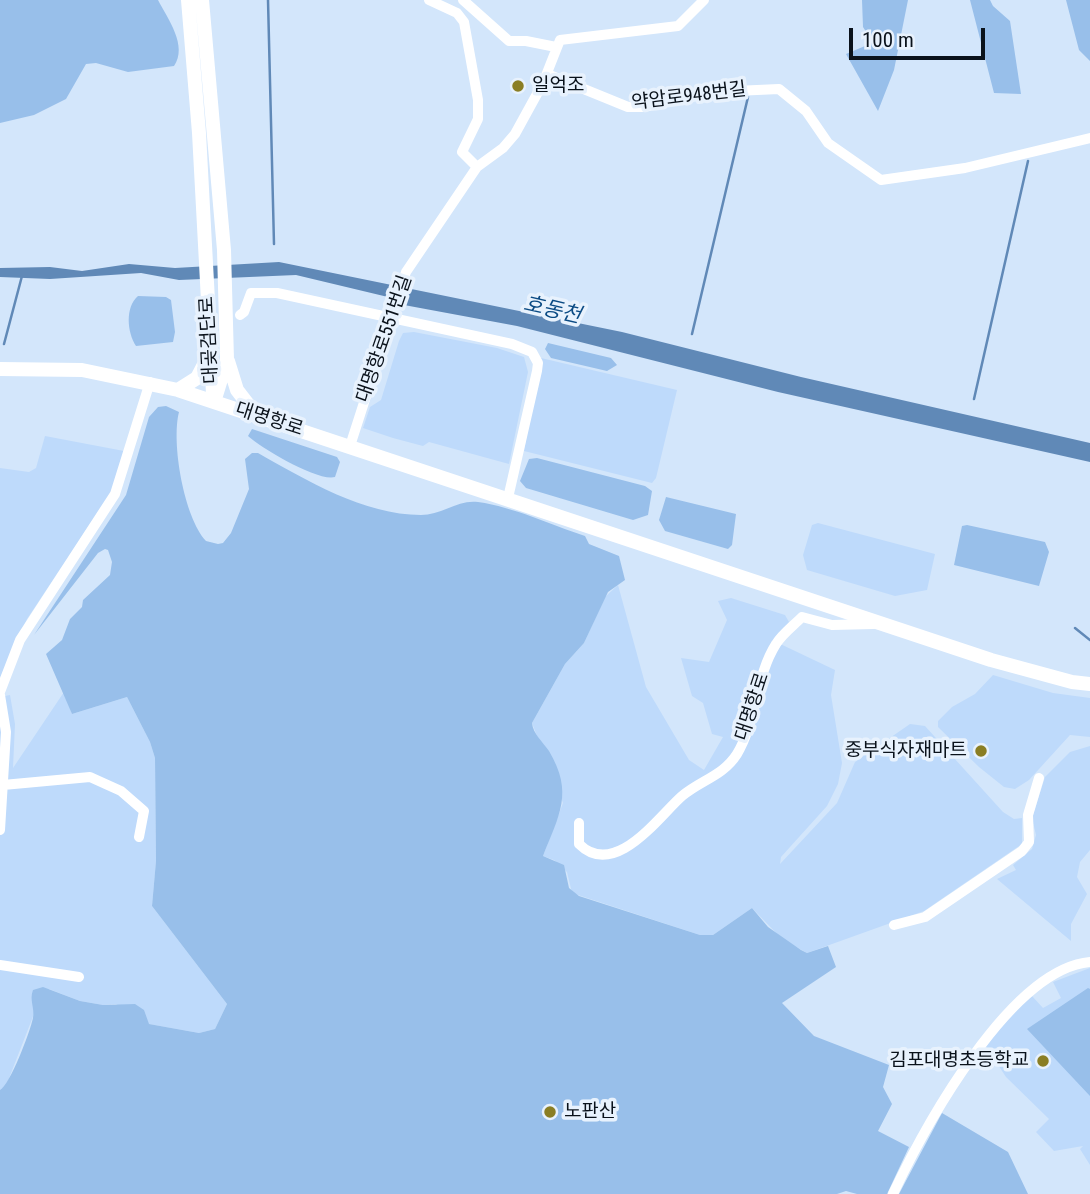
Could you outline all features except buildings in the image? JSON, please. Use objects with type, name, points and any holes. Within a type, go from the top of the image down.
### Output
[{"type":"main road","name":"대곶검단로","points":[[188,0],[214,402]]},
{"type":"main road","name":"대곶검단로","points":[[202,0],[224,250],[227,360],[214,402]]},
{"type":"main road","points":[[178,390],[197,378],[210,354]]},
{"type":"main road","points":[[227,360],[237,390],[259,418]]},
{"type":"main road","name":"대명항로","points":[[0,369],[82,370],[150,382],[178,390],[991,660],[1072,682],[1090,684]]},
{"type":"street","points":[[429,0],[457,13],[464,22],[478,100],[478,120],[462,152],[477,167]]},
{"type":"street","points":[[463,0],[491,28],[509,41],[526,41],[556,47],[566,38],[678,26],[704,0]]},
{"type":"street","name":"대명항로551번길","points":[[350,446],[389,316],[404,278],[477,167],[503,148],[515,134],[547,74],[556,47]]},
{"type":"street","name":"약암로948번길","points":[[547,74],[628,107],[643,107],[713,92],[779,89],[806,111],[828,143],[881,180],[965,168],[1090,138]]},
{"type":"street","points":[[240,315],[244,312],[251,293],[259,292],[317,300],[512,344],[532,352],[536,357],[537,371],[508,498]]},
{"type":"street","points":[[0,831],[6,732],[0,694],[20,640],[115,495],[150,382]]},
{"type":"street","name":"대명항로","points":[[579,823],[577,838],[583,849],[599,854],[619,851],[653,828],[685,794],[726,769],[747,732],[771,653],[781,637],[802,617],[832,625],[881,623]]},
{"type":"street","points":[[3,785],[84,777],[98,779],[142,806],[145,818],[139,837]]},
{"type":"street","points":[[894,925],[932,912],[1026,848],[1030,836],[1028,815],[1039,778]]},
{"type":"street","points":[[893,1194],[943,1101],[1000,1020],[1038,986],[1070,967],[1090,962]]},
{"type":"street","points":[[0,965],[79,977]]},
{"type":"shaded area","points":[[0,0],[158,0],[178,41],[178,58],[174,66],[128,72],[96,63],[86,64],[66,99],[34,115],[0,123]]},
{"type":"shaded area","points":[[862,0],[908,0],[894,70],[878,111],[846,54],[865,46],[870,38],[863,27]]},
{"type":"shaded area","points":[[970,0],[990,0],[1010,21],[1021,94],[994,93]]},
{"type":"shaded area","points":[[1066,0],[1090,0],[1090,61],[1079,50]]},
{"type":"shaded area","points":[[279,262],[622,332],[801,377],[1090,443],[1090,462],[778,392],[517,326],[404,305],[388,297],[296,275],[179,280],[141,273],[50,279],[0,277],[0,268],[50,267],[82,271],[129,264],[175,268]]},
{"type":"shaded area","points":[[138,296],[166,297],[171,300],[175,332],[173,342],[136,346],[131,334],[129,313]]},
{"type":"shaded area","points":[[414,332],[497,348],[524,357],[528,372],[509,464],[429,442],[423,446],[363,428],[370,407],[381,400],[403,333]]},
{"type":"shaded area","points":[[548,343],[611,358],[617,365],[607,371],[551,358],[545,349]]},
{"type":"shaded area","points":[[541,358],[677,390],[656,478],[652,483],[524,451]]},
{"type":"shaded area","points":[[166,406],[179,412],[177,442],[181,479],[191,515],[206,541],[223,543],[231,533],[249,489],[245,459],[252,453],[258,453],[336,494],[378,509],[421,515],[471,502],[492,504],[585,536],[589,544],[619,556],[625,580],[608,592],[584,643],[565,664],[532,723],[557,766],[561,779],[559,816],[543,856],[564,865],[569,888],[579,896],[700,935],[713,935],[752,908],[768,927],[807,953],[828,946],[836,967],[782,1003],[814,1036],[889,1065],[883,1087],[892,1104],[878,1131],[909,1147],[887,1194],[857,1194],[846,1191],[837,1194],[0,1194],[0,1090],[14,1069],[28,1034],[33,1018],[33,990],[43,987],[80,1001],[103,1005],[135,1004],[144,1010],[149,1024],[199,1033],[215,1029],[227,1004],[152,906],[156,861],[155,758],[150,742],[127,697],[72,714],[46,654],[62,640],[70,619],[82,607],[83,600],[110,575],[112,562],[108,550],[98,553],[34,635],[126,495],[149,417],[158,407]]},
{"type":"shaded area","points":[[252,429],[337,457],[340,462],[335,477],[316,474],[277,456],[248,436]]},
{"type":"shaded area","points":[[45,436],[124,451],[114,488],[27,619],[0,678],[0,468],[29,472],[36,468]]},
{"type":"shaded area","points":[[537,458],[645,486],[652,491],[648,515],[633,520],[526,488],[520,481],[529,459]]},
{"type":"shaded area","points":[[666,497],[736,514],[732,545],[728,549],[665,531],[659,520]]},
{"type":"shaded area","points":[[818,523],[935,554],[927,590],[895,596],[807,570],[803,555],[812,525]]},
{"type":"shaded area","points":[[962,526],[1045,542],[1049,552],[1039,586],[954,565]]},
{"type":"shaded area","points":[[618,585],[646,687],[689,760],[704,770],[723,737],[712,734],[703,703],[692,696],[681,658],[709,662],[727,620],[718,601],[731,598],[785,615],[789,622],[774,641],[835,670],[831,695],[842,763],[838,784],[827,806],[781,857],[780,864],[837,803],[855,762],[910,724],[925,726],[1003,812],[1014,819],[1022,818],[1022,844],[924,911],[807,953],[782,939],[752,908],[713,935],[700,935],[572,893],[567,872],[554,860],[543,856],[563,803],[532,723],[565,664],[584,643],[605,597]]},
{"type":"shaded area","points":[[993,675],[1053,693],[1090,698],[1090,737],[1070,735],[1029,780],[1015,789],[1004,787],[979,767],[938,727],[938,721],[952,707],[975,694]]},
{"type":"shaded area","points":[[64,692],[72,714],[127,697],[150,742],[155,758],[156,861],[152,906],[227,1004],[215,1029],[199,1033],[149,1024],[116,1004],[80,1001],[49,989],[34,1014],[6,1086],[0,1090],[0,697],[10,695],[15,724],[13,768]]},
{"type":"shaded area","points":[[1090,746],[1090,850],[1080,862],[1077,877],[1087,894],[1071,924],[1071,941],[997,879],[1016,870],[1013,865],[1032,849],[1036,835],[1032,818],[1045,777],[1070,752]]},
{"type":"shaded area","name":"김포대명초등학교","points":[[1090,968],[1090,1165],[1080,1149],[1083,1146],[1054,1151],[1036,1132],[1049,1119],[1006,1077],[985,1045],[1018,1006],[1032,996],[1043,1008],[1061,998],[1053,982]]},
{"type":"shaded area","points":[[1090,989],[1090,1096],[1027,1029]]},
{"type":"shaded area","points":[[942,1113],[1008,1152],[1028,1194],[899,1194]]},
{"type":"waterway","points":[[268,0],[274,244]]},
{"type":"waterway","points":[[692,334],[748,97]]},
{"type":"waterway","points":[[974,399],[1028,161]]},
{"type":"waterway","points":[[4,344],[22,276]]},
{"type":"waterway","points":[[1075,628],[1090,640]]},
{"type":"place","name":"일억조","points":[[518,86]]},
{"type":"place","name":"중부식자재마트","points":[[981,751]]},
{"type":"place","name":"김포대명초등학교","points":[[1043,1061]]},
{"type":"place","name":"노판산","points":[[550,1112]]},
{"type":"water label","name":"호동천","points":[[552,311]]}]
